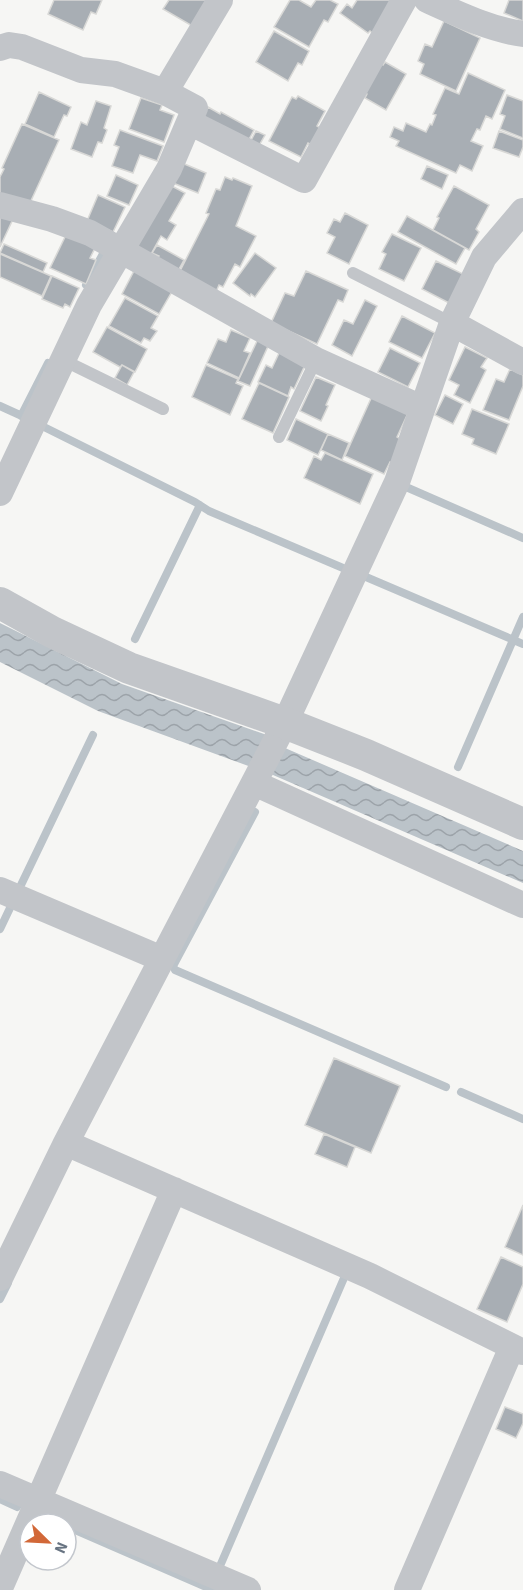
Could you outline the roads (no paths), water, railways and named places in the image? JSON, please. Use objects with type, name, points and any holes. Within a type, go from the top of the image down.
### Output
[{"type":"street","points":[[165,92],[220,0]]},
{"type":"street","points":[[189,122],[304,180],[404,0]]},
{"type":"street","points":[[427,0],[464,18],[508,32],[523,34]]},
{"type":"street","points":[[0,48],[9,45],[22,47],[81,70],[115,74],[165,92],[195,108],[169,169],[89,306],[0,493]]},
{"type":"street","points":[[0,205],[52,219],[90,233],[316,360],[422,408]]},
{"type":"street","points":[[0,1278],[66,1143],[281,730],[397,482],[452,323],[484,257],[523,211]]},
{"type":"street","points":[[452,323],[523,362]]},
{"type":"street","points":[[0,603],[52,632],[129,668],[281,730],[366,755],[523,824]]},
{"type":"street","points":[[255,780],[523,905]]},
{"type":"street","points":[[0,890],[162,959]]},
{"type":"street","points":[[66,1143],[370,1276],[518,1349],[407,1590]]},
{"type":"street","points":[[0,1588],[174,1190]]},
{"type":"street","points":[[0,1484],[248,1590]]},
{"type":"lane","points":[[353,273],[452,323]]},
{"type":"lane","points":[[63,360],[163,410]]},
{"type":"lane","points":[[279,437],[316,360]]},
{"type":"water","points":[[0,623],[122,684],[267,735],[285,748],[523,851],[523,883],[273,775],[98,711],[0,662]]},
{"type":"waterway","points":[[86,285],[104,252]]},
{"type":"waterway","points":[[21,416],[48,363]]},
{"type":"waterway","points":[[0,406],[22,416]]},
{"type":"waterway","points":[[44,427],[209,511],[343,568]]},
{"type":"waterway","points":[[406,487],[523,538]]},
{"type":"waterway","points":[[135,639],[200,505]]},
{"type":"waterway","points":[[366,577],[523,644]]},
{"type":"waterway","points":[[458,767],[523,617]]},
{"type":"waterway","points":[[21,885],[93,735]]},
{"type":"waterway","points":[[255,812],[173,966],[175,970],[446,1087]]},
{"type":"waterway","points":[[0,929],[10,908]]},
{"type":"waterway","points":[[461,1092],[523,1119]]},
{"type":"waterway","points":[[220,1566],[344,1278]]},
{"type":"waterway","points":[[0,1299],[8,1283]]},
{"type":"waterway","points":[[0,1499],[17,1507]]},
{"type":"waterway","points":[[78,1531],[213,1590]]}]
